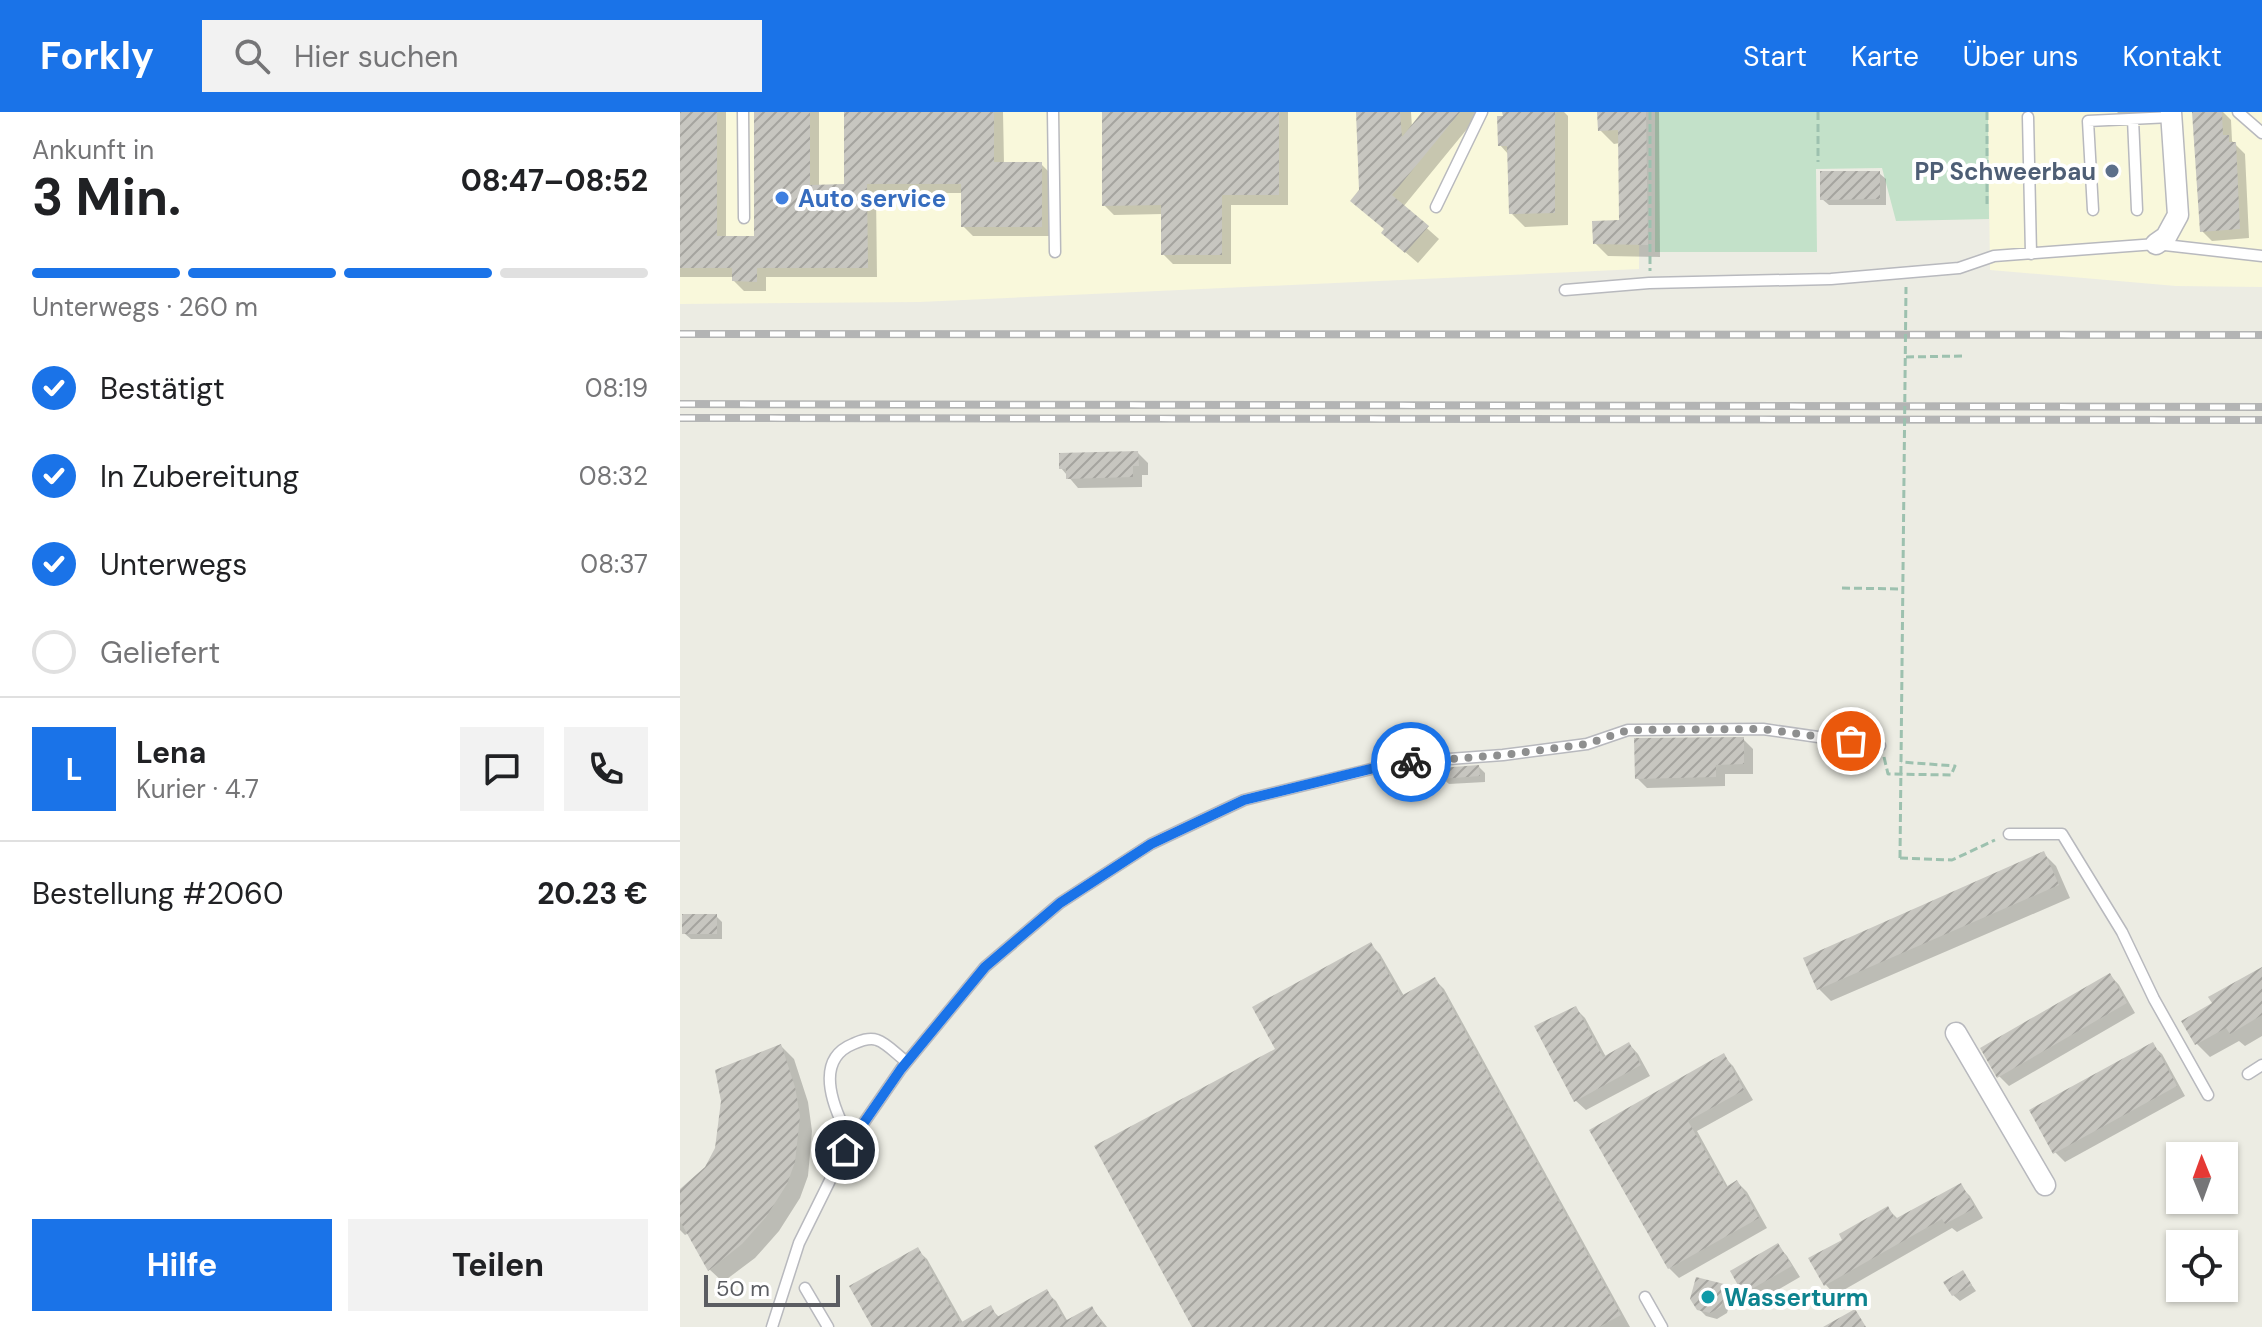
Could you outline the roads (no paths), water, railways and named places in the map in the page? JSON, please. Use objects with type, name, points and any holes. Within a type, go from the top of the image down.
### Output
[{"type":"street","points":[[2156,244],[2166,237],[2178,215],[2171,115]]},
{"type":"street","points":[[1956,1033],[2045,1185]]},
{"type":"lane","points":[[743,112],[744,218]]},
{"type":"lane","points":[[1053,112],[1055,252]]},
{"type":"lane","points":[[1436,207],[1482,112]]},
{"type":"lane","points":[[2238,112],[2262,133]]},
{"type":"lane","points":[[2093,210],[2087,116],[2133,119],[2171,115]]},
{"type":"lane","points":[[2028,117],[2031,254]]},
{"type":"lane","points":[[2133,119],[2137,210]]},
{"type":"lane","points":[[1565,290],[1649,283],[1831,279],[1959,268],[1994,256],[2156,244],[2262,256]]},
{"type":"lane","points":[[772,1327],[799,1243],[851,1141],[907,1062],[985,967],[1060,903],[1151,844],[1244,800],[1395,763],[1503,755],[1587,744],[1628,730],[1763,729],[1880,746]]},
{"type":"lane","points":[[2009,834],[2062,834],[2122,932],[2154,999],[2208,1095]]},
{"type":"lane","points":[[851,1141],[835,1112],[829,1092],[832,1066],[843,1048],[867,1039],[877,1039],[907,1062]]},
{"type":"lane","points":[[2248,1074],[2262,1065]]},
{"type":"lane","points":[[805,1288],[828,1327]]},
{"type":"lane","points":[[1645,1297],[1662,1327]]},
{"type":"railway","points":[[680,334],[2262,335]]},
{"type":"railway","points":[[680,404],[2262,407]]},
{"type":"railway","points":[[680,418],[2262,420]]},
{"type":"place","name":"PP Schweerbau","points":[[2112,171]]},
{"type":"place","name":"Auto service","points":[[782,198]]},
{"type":"place","name":"Wasserturm","points":[[1708,1297]]}]
